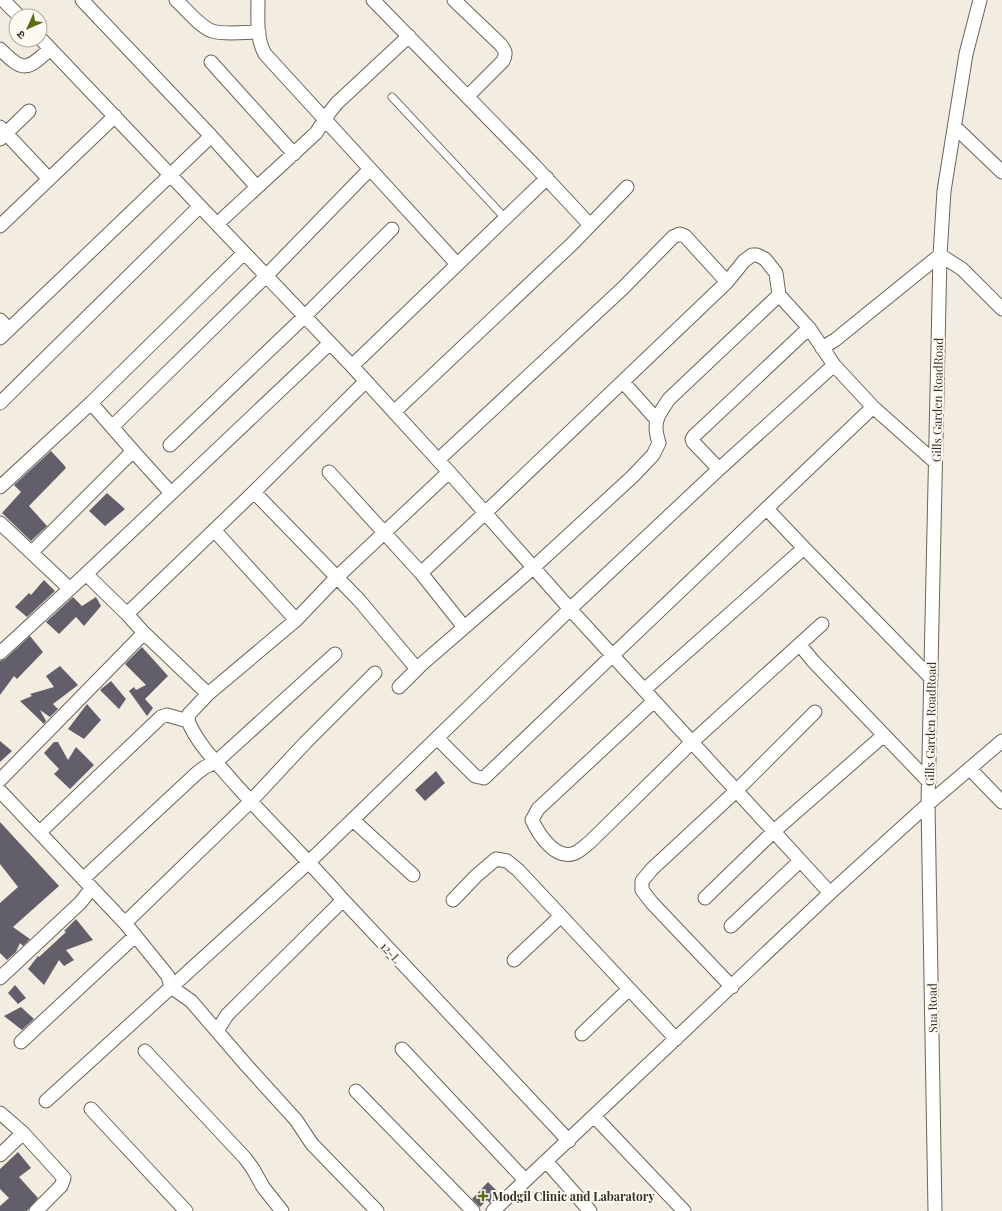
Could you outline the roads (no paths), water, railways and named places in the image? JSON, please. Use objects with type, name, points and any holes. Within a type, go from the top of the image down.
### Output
[{"type":"street","points":[[3,0],[11,8]]},
{"type":"street","points":[[82,0],[211,136],[257,187]]},
{"type":"street","points":[[176,0],[211,31],[258,32]]},
{"type":"street","points":[[258,0],[258,32],[260,46],[265,54],[457,264]]},
{"type":"street","points":[[374,0],[468,96],[590,225]]},
{"type":"street","points":[[454,0],[500,44],[506,55],[468,96]]},
{"type":"street","name":"Gills Garden RoadRoad","points":[[928,804],[940,255],[944,191],[966,54],[980,0]]},
{"type":"street","points":[[217,224],[316,133],[337,103],[409,36]]},
{"type":"street","points":[[0,49],[14,63],[25,66],[33,64],[50,49],[352,366],[449,472],[570,609],[830,893]]},
{"type":"street","points":[[211,62],[294,154]]},
{"type":"street","points":[[28,112],[2,133],[49,179]]},
{"type":"street","points":[[0,226],[115,116]]},
{"type":"street","points":[[955,127],[1002,172]]},
{"type":"street","points":[[3,329],[171,175],[211,136]]},
{"type":"street","points":[[112,427],[266,276],[370,169]]},
{"type":"street","points":[[352,366],[546,178]]},
{"type":"street","points":[[394,412],[573,243],[627,187]]},
{"type":"street","points":[[0,403],[200,206]]},
{"type":"street","points":[[170,445],[305,316],[392,229]]},
{"type":"street","points":[[438,460],[623,288],[673,238],[680,234],[685,236],[727,282]]},
{"type":"street","points":[[0,487],[91,403],[244,253]]},
{"type":"street","points":[[421,573],[623,382],[727,282],[744,261],[752,255],[765,259],[776,273],[779,295],[809,328],[834,365],[873,407],[935,462]]},
{"type":"street","points":[[822,348],[835,340],[940,255],[962,269],[1002,309]]},
{"type":"street","points":[[399,687],[417,669],[534,567],[632,477],[652,455],[659,443],[656,433],[656,419],[669,399],[779,295]]},
{"type":"street","points":[[719,469],[693,442],[692,439],[809,328]]},
{"type":"street","points":[[0,653],[86,574],[330,343]]},
{"type":"street","points":[[46,1101],[309,862],[570,609],[719,469],[834,365]]},
{"type":"street","points":[[127,614],[366,382]]},
{"type":"street","points":[[623,382],[656,419]]},
{"type":"street","points":[[91,403],[171,493]]},
{"type":"street","points":[[437,738],[475,776],[484,778],[873,407]]},
{"type":"street","points":[[32,552],[133,451]]},
{"type":"street","points":[[329,472],[421,573],[464,627]]},
{"type":"street","points":[[40,832],[161,716],[167,715],[188,721],[189,714],[208,694],[296,620],[336,578],[449,472]]},
{"type":"street","points":[[254,492],[359,600],[417,669]]},
{"type":"street","points":[[767,509],[931,678]]},
{"type":"street","points":[[0,523],[70,588]]},
{"type":"street","points":[[214,530],[296,620]]},
{"type":"street","points":[[644,690],[804,548]]},
{"type":"street","points":[[86,574],[144,633],[208,694]]},
{"type":"street","points":[[654,701],[538,809],[532,820],[538,832],[552,848],[563,855],[575,853],[590,842],[692,742],[822,624]]},
{"type":"street","points":[[0,780],[144,633]]},
{"type":"street","points":[[800,645],[818,666],[929,782]]},
{"type":"street","points":[[0,978],[80,903],[87,883],[197,773],[206,766],[216,762],[335,654]]},
{"type":"street","points":[[125,923],[251,801],[305,743],[374,673]]},
{"type":"street","points":[[732,987],[652,904],[642,890],[642,881],[652,869],[736,791],[815,712]]},
{"type":"street","name":"12-L","points":[[188,721],[198,741],[251,801],[569,1141]]},
{"type":"street","points":[[706,898],[774,832],[884,735]]},
{"type":"street","points":[[495,1211],[525,1180],[569,1141],[830,893],[928,804],[1002,741]]},
{"type":"street","points":[[970,769],[1002,802]]},
{"type":"street","points":[[0,791],[125,923],[168,976],[171,988],[191,1001],[246,1066],[296,1120],[312,1144],[377,1211]]},
{"type":"street","name":"Sua Road","points":[[928,804],[936,1211]]},
{"type":"street","points":[[353,820],[413,875]]},
{"type":"street","points":[[453,900],[496,859],[507,861],[518,870],[676,1039]]},
{"type":"street","points":[[731,926],[800,861]]},
{"type":"street","points":[[216,1031],[227,1014],[343,900]]},
{"type":"street","points":[[514,960],[561,916]]},
{"type":"street","points":[[21,1042],[135,936]]},
{"type":"street","points":[[582,1034],[629,989]]},
{"type":"street","points":[[402,1049],[525,1180]]},
{"type":"street","points":[[145,1051],[245,1158],[253,1169],[262,1187],[282,1211]]},
{"type":"street","points":[[356,1091],[473,1211]]},
{"type":"street","points":[[91,1109],[186,1211]]},
{"type":"street","points":[[0,1113],[24,1133],[64,1178],[62,1186],[36,1211]]},
{"type":"street","points":[[594,1116],[684,1211]]},
{"type":"street","points":[[0,1155],[24,1133]]},
{"type":"street","points":[[546,1161],[590,1211]]},
{"type":"lane","points":[[392,97],[505,218]]},
{"type":"place","name":"Modgil Clinic and Labaratory","points":[[483,1196]]}]
